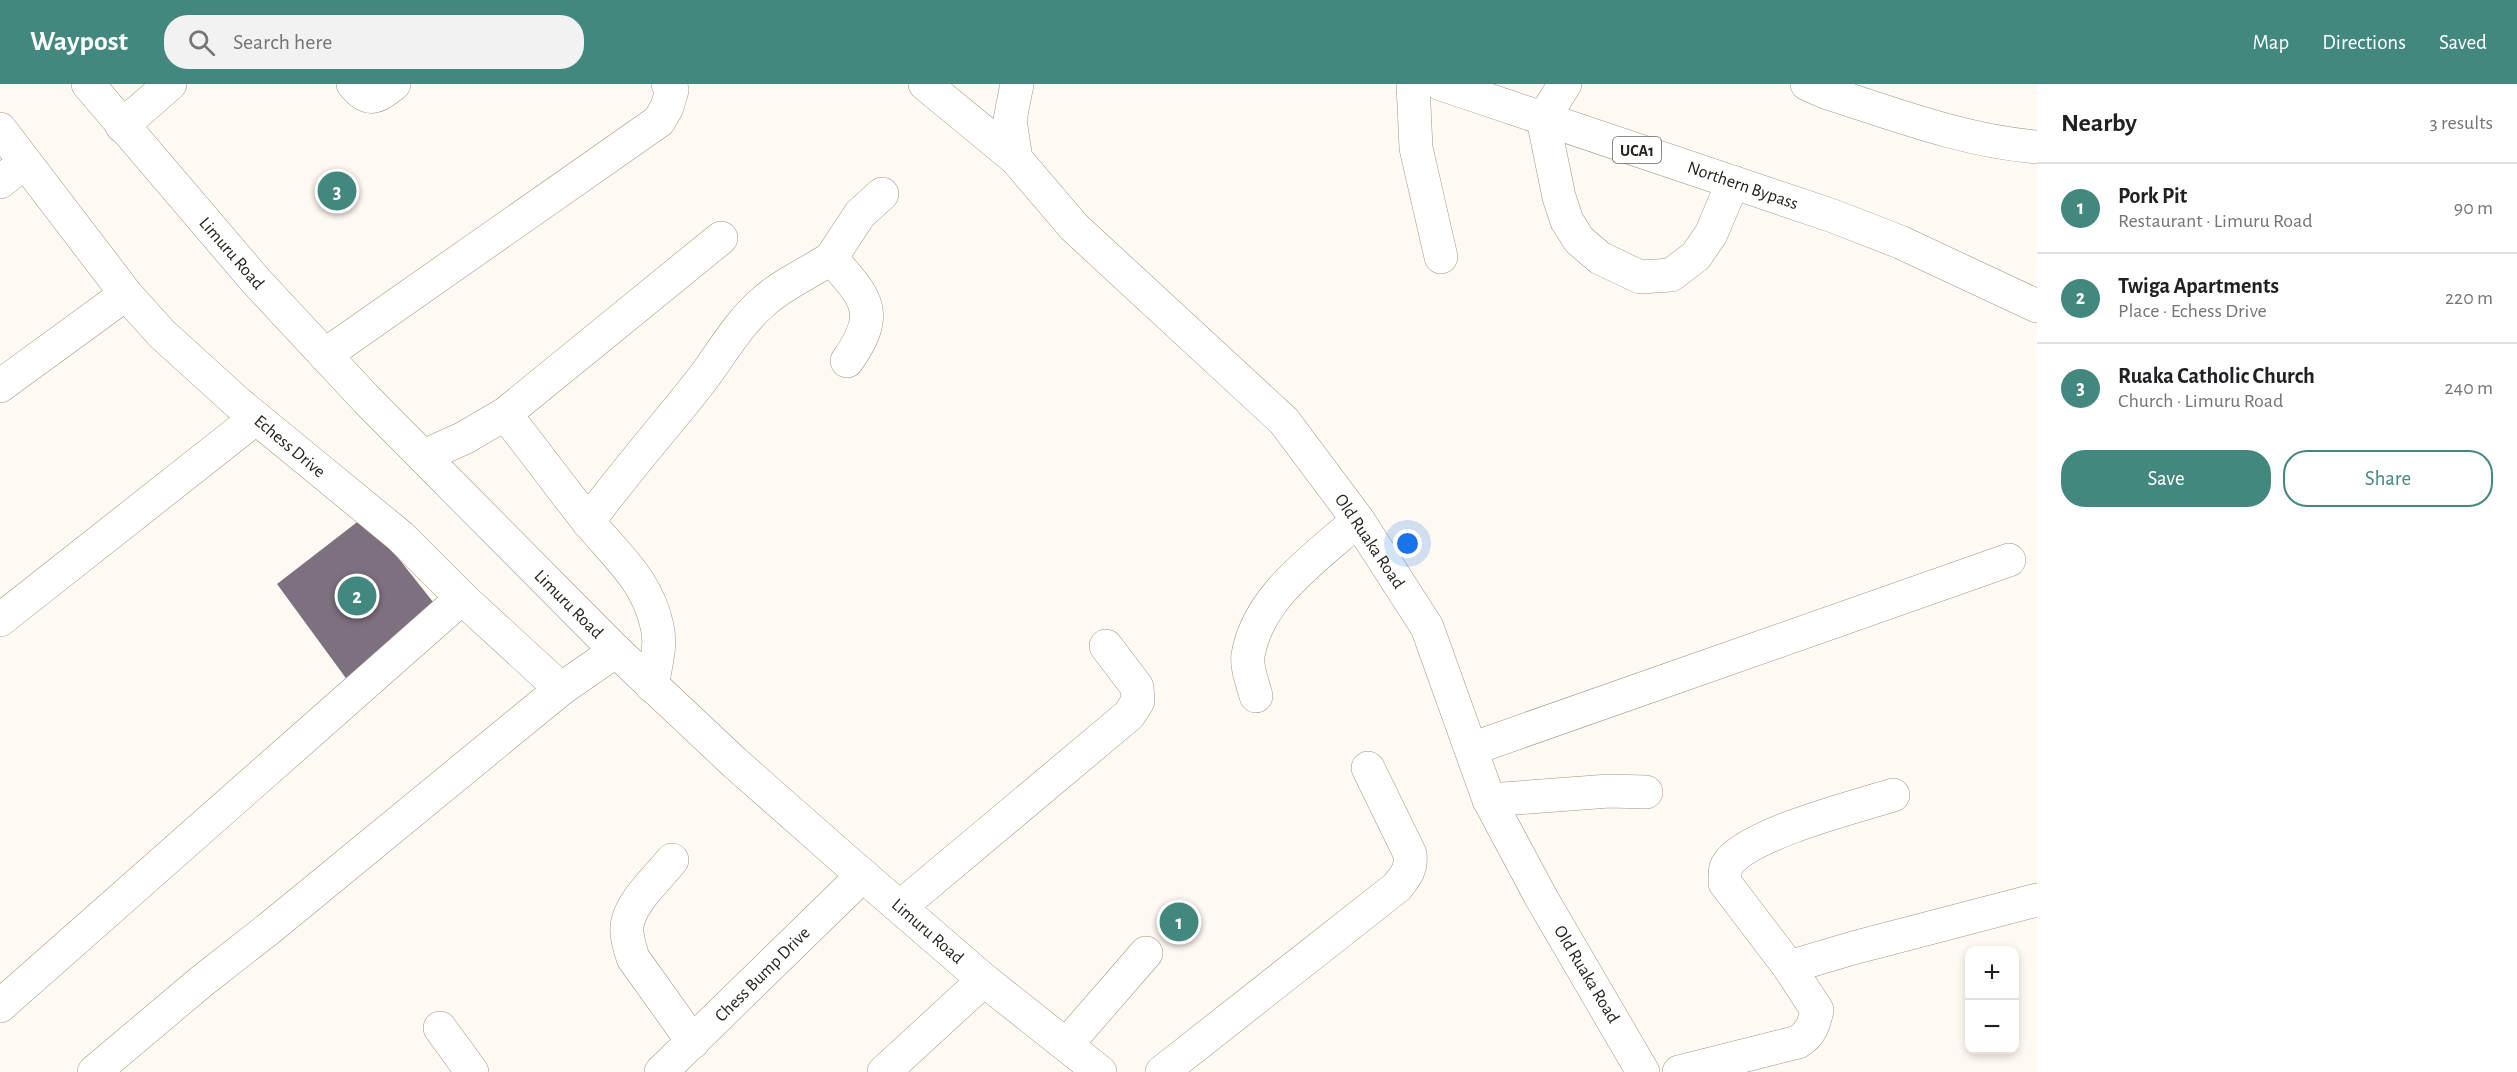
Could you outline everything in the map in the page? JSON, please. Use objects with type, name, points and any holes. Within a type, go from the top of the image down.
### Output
[{"type":"street","name":"Limuru Road","points":[[88,84],[256,281],[324,355],[616,651],[735,763],[862,875],[984,980],[1100,1072]]},
{"type":"street","points":[[122,126],[170,84]]},
{"type":"street","points":[[353,84],[358,91],[369,97],[379,96],[394,84]]},
{"type":"street","points":[[324,355],[658,121],[667,107],[672,90],[668,84]]},
{"type":"street","name":"Old Ruaka Road","points":[[925,84],[1016,159],[1074,227],[1284,421],[1358,520],[1427,627],[1489,800],[1542,899],[1643,1072]]},
{"type":"street","points":[[1016,159],[1010,120],[1017,84]]},
{"type":"street","points":[[1413,84],[1416,148],[1441,257]]},
{"type":"street","name":"Northern Bypass","points":[[1440,84],[1833,216],[1900,242],[2037,306]]},
{"type":"street","points":[[1565,84],[1543,118],[1559,197],[1567,221],[1579,240],[1600,258],[1640,277],[1671,275],[1696,256],[1711,234],[1733,182]]},
{"type":"street","points":[[1807,84],[1825,92],[1954,132],[2013,145],[2037,147]]},
{"type":"street","name":"Echess Drive","points":[[0,129],[12,172],[194,364],[400,536],[462,598],[561,689]]},
{"type":"street","points":[[588,522],[746,319],[782,286],[831,258],[860,214],[882,194]]},
{"type":"street","points":[[424,456],[464,438],[506,414],[721,238]]},
{"type":"street","points":[[831,258],[854,284],[866,304],[867,322],[861,341],[847,361]]},
{"type":"street","points":[[0,386],[126,294]]},
{"type":"street","points":[[506,414],[588,522],[632,571],[650,602],[658,628],[658,653],[652,686]]},
{"type":"street","points":[[0,620],[256,418]]},
{"type":"street","points":[[1256,696],[1248,657],[1258,622],[1278,594],[1358,520]]},
{"type":"street","points":[[1471,749],[2009,560]]},
{"type":"street","points":[[0,1006],[462,598]]},
{"type":"street","points":[[900,907],[1129,715],[1137,701],[1137,687],[1106,646]]},
{"type":"street","points":[[94,1072],[202,981],[561,689],[616,651]]},
{"type":"street","points":[[1161,1072],[1397,887],[1408,873],[1411,863],[1410,854],[1368,768]]},
{"type":"street","points":[[1489,800],[1608,791],[1646,792]]},
{"type":"street","points":[[1679,1072],[1798,1042],[1807,1037],[1813,1026],[1817,1010],[1790,967],[1725,883],[1725,869],[1730,860],[1748,847],[1776,833],[1893,795]]},
{"type":"street","points":[[672,860],[634,906],[627,925],[628,942],[633,958],[693,1042]]},
{"type":"street","name":"Chess Bump Drive","points":[[661,1072],[862,875]]},
{"type":"street","points":[[1790,967],[1853,948],[2037,900]]},
{"type":"street","points":[[1067,1044],[1146,953]]},
{"type":"street","points":[[884,1072],[984,980]]},
{"type":"street","points":[[440,1028],[472,1072]]},
{"type":"building","points":[[365,516],[437,607],[348,681],[277,584]]},
{"type":"place","name":"Ruaka Catholic Church","points":[[337,191]]},
{"type":"place","name":"Twiga Apartments","points":[[357,596]]},
{"type":"place","name":"Pork Pit","points":[[1179,922]]}]
